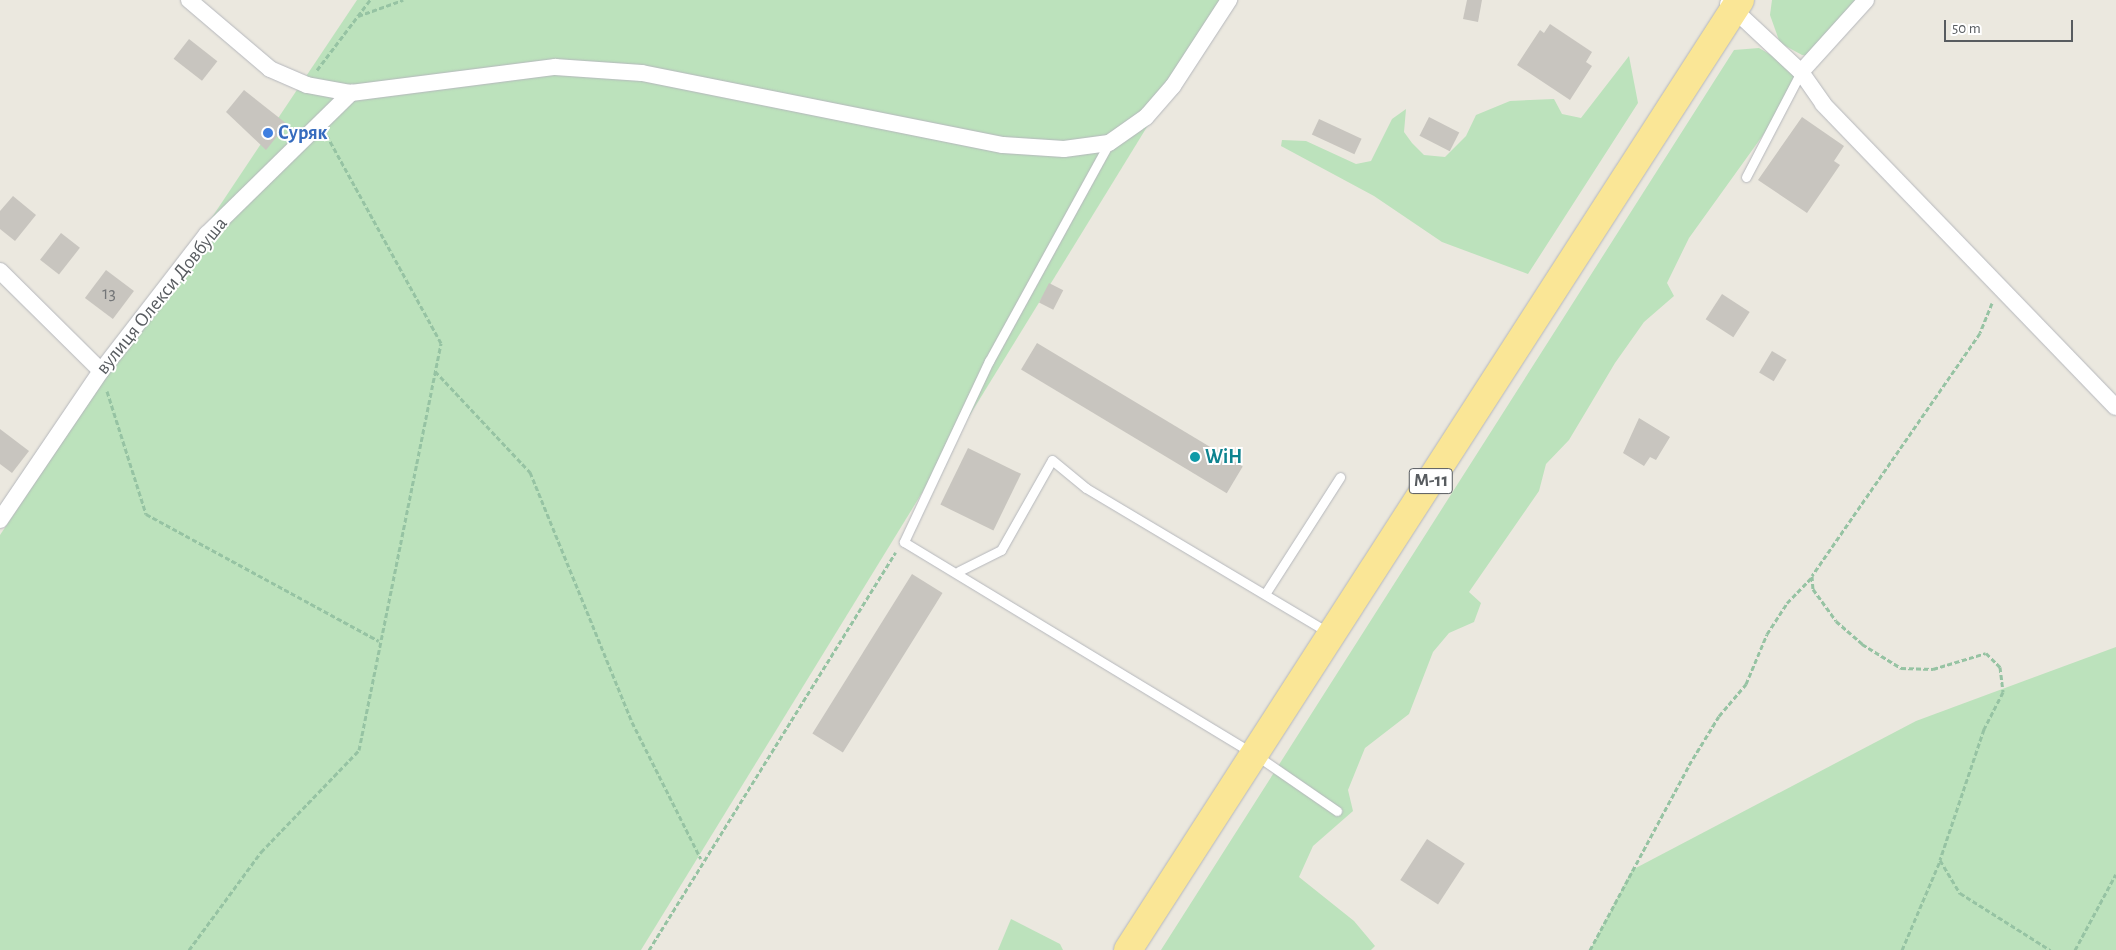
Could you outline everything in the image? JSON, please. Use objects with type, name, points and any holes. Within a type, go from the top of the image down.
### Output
[{"type":"highway","name":"М-11","points":[[1128,950],[1253,753],[1332,634],[1733,4]]},
{"type":"street","points":[[189,0],[270,69],[307,85],[350,93],[564,68],[642,73],[1003,145],[1064,149],[1109,143],[1146,117],[1173,86],[1229,0]]},
{"type":"street","points":[[1801,72],[1866,0]]},
{"type":"street","points":[[1733,4],[1801,72],[1823,104],[2000,284],[2116,407]]},
{"type":"street","name":"вулиця Олекси Довбуша","points":[[0,520],[101,371],[208,234],[350,93]]},
{"type":"street","points":[[0,271],[101,371]]},
{"type":"lane","points":[[1746,177],[1801,72]]},
{"type":"lane","points":[[1109,143],[989,361],[904,542],[959,571],[1253,753],[1337,811]]},
{"type":"lane","points":[[959,571],[1001,550],[1052,460],[1086,488],[1332,634]]},
{"type":"lane","points":[[1265,594],[1340,477]]},
{"type":"path","points":[[307,85],[370,0]]},
{"type":"path","points":[[358,16],[403,0]]},
{"type":"path","points":[[189,950],[261,852],[359,750],[379,641],[441,343],[320,123]]},
{"type":"path","points":[[1590,950],[1689,765],[1746,684],[1767,634],[1787,603],[1812,576],[1980,333],[2000,284]]},
{"type":"path","points":[[101,371],[146,514],[379,641]]},
{"type":"path","points":[[435,371],[530,472],[632,722],[702,859]]},
{"type":"path","points":[[649,950],[702,859],[856,609],[904,542]]},
{"type":"path","points":[[1812,576],[1820,604],[1885,660],[1916,670],[1986,653],[2004,676],[2004,692],[1984,729],[1940,860],[1902,950]]},
{"type":"path","points":[[1940,860],[1960,893],[2050,950]]},
{"type":"path","points":[[2075,950],[2116,874]]},
{"type":"green space","points":[[357,0],[1225,0],[641,950],[0,950],[0,535]]},
{"type":"green space","points":[[1772,0],[1871,0],[1822,56],[1802,55],[1780,43],[1770,15]]},
{"type":"green space","points":[[1759,48],[1793,68],[1797,88],[1689,238],[1667,283],[1674,296],[1644,322],[1615,363],[1569,440],[1546,464],[1539,491],[1469,592],[1481,603],[1474,622],[1449,633],[1433,652],[1409,714],[1365,748],[1348,790],[1353,811],[1313,846],[1299,877],[1354,921],[1375,946],[1371,950],[1161,950],[1734,50]]},
{"type":"green space","points":[[1629,56],[1638,103],[1528,274],[1442,242],[1374,196],[1281,146],[1282,140],[1306,141],[1356,164],[1371,161],[1392,119],[1406,109],[1404,132],[1412,143],[1424,155],[1445,157],[1466,136],[1476,115],[1510,101],[1554,99],[1562,114],[1581,118]]},
{"type":"green space","points":[[2116,647],[2116,950],[1590,950],[1632,870],[1916,721]]},
{"type":"green space","points":[[1011,919],[1060,944],[1063,950],[998,950]]},
{"type":"building","points":[[1467,0],[1482,0],[1478,22],[1463,19]]},
{"type":"building","points":[[1550,24],[1592,52],[1586,62],[1592,66],[1570,100],[1517,65],[1540,30],[1544,33]]},
{"type":"building","points":[[189,39],[217,61],[202,81],[174,59]]},
{"type":"building","points":[[244,90],[287,124],[266,150],[226,112]]},
{"type":"building","points":[[1429,117],[1459,132],[1450,151],[1419,136]]},
{"type":"building","points":[[1802,117],[1844,146],[1834,161],[1840,165],[1807,213],[1758,180]]},
{"type":"building","points":[[1319,119],[1362,139],[1354,154],[1312,134]]},
{"type":"building","points":[[13,196],[36,215],[15,241],[0,229],[0,211]]},
{"type":"building","points":[[61,233],[80,248],[59,275],[40,260]]},
{"type":"building","points":[[106,270],[134,291],[113,319],[85,298]]},
{"type":"building","points":[[1049,283],[1063,290],[1053,310],[1039,303]]},
{"type":"building","points":[[1722,294],[1750,312],[1733,337],[1706,319]]},
{"type":"building","points":[[1037,343],[1243,467],[1227,493],[1021,370]]},
{"type":"building","points":[[1772,351],[1787,360],[1774,381],[1759,372]]},
{"type":"building","points":[[1639,418],[1670,437],[1656,460],[1650,457],[1644,466],[1623,453]]},
{"type":"building","points":[[0,429],[29,451],[12,473],[0,464]]},
{"type":"building","points":[[968,448],[1021,474],[993,530],[940,505]]},
{"type":"building","points":[[912,574],[943,593],[843,753],[812,733]]},
{"type":"building","points":[[1427,839],[1465,864],[1438,905],[1400,880]]},
{"type":"place","name":"Суряк","points":[[268,133]]},
{"type":"place","name":"WiH","points":[[1195,457]]}]
